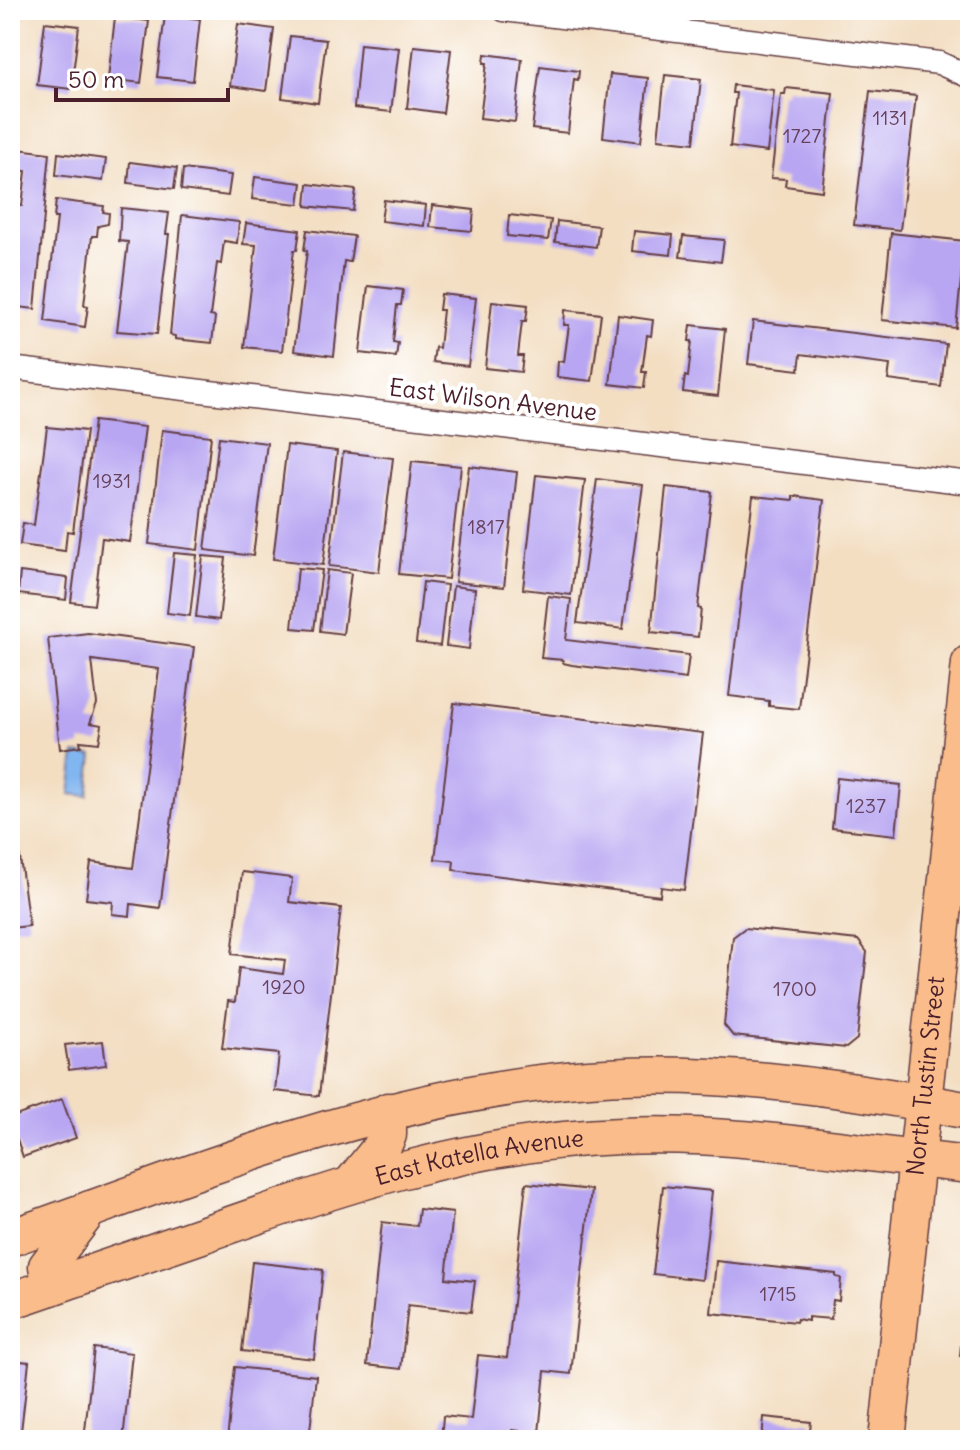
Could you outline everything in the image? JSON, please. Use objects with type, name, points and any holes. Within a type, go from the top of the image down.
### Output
[{"type":"main road","name":"North Tustin Street","points":[[887,1440],[970,663]]},
{"type":"main road","points":[[10,1238],[326,1129],[388,1111],[504,1087],[570,1079],[634,1076],[732,1077],[858,1091],[970,1111]]},
{"type":"main road","points":[[352,1183],[385,1142],[388,1111]]},
{"type":"main road","name":"East Katella Avenue","points":[[10,1301],[352,1183],[475,1152],[621,1136],[698,1136],[970,1165]]},
{"type":"main road","points":[[51,1287],[47,1266],[90,1209]]},
{"type":"street","points":[[504,10],[939,63],[970,77]]},
{"type":"street","points":[[939,63],[970,56]]},
{"type":"street","name":"East Wilson Avenue","points":[[10,368],[970,483]]},
{"type":"water","points":[[75,754],[93,756],[88,796],[70,794]]},
{"type":"building","points":[[165,15],[200,19],[193,81],[157,77]]},
{"type":"building","points":[[115,17],[149,21],[141,83],[108,79]]},
{"type":"building","points":[[45,22],[79,26],[71,89],[37,85]]},
{"type":"building","points":[[238,24],[274,29],[266,91],[230,86]]},
{"type":"building","points":[[290,36],[326,40],[318,103],[282,98]]},
{"type":"building","points":[[360,44],[399,48],[391,112],[354,108]]},
{"type":"building","points":[[414,46],[451,50],[443,113],[407,108]]},
{"type":"building","points":[[485,54],[522,59],[515,122],[480,118],[487,63],[484,63]]},
{"type":"building","points":[[540,66],[579,71],[578,80],[574,79],[568,133],[532,129]]},
{"type":"building","points":[[610,74],[648,78],[641,142],[603,137]]},
{"type":"building","points":[[665,75],[701,79],[694,143],[658,139]]},
{"type":"building","points":[[733,85],[774,90],[767,152],[730,147],[736,93],[732,93]]},
{"type":"building","points":[[786,88],[833,93],[822,191],[785,186],[786,179],[771,178],[781,94],[785,94]]},
{"type":"building","points":[[870,91],[916,96],[900,230],[854,225]]},
{"type":"building","points":[[10,148],[50,153],[35,309],[10,306],[10,205],[22,206],[26,171],[10,169]]},
{"type":"building","points":[[58,153],[106,159],[103,181],[56,175]]},
{"type":"building","points":[[130,162],[177,168],[174,189],[128,183]]},
{"type":"building","points":[[183,169],[231,175],[228,196],[181,190]]},
{"type":"building","points":[[255,177],[302,183],[299,204],[252,199]]},
{"type":"building","points":[[308,184],[356,190],[353,211],[306,206]]},
{"type":"building","points":[[56,200],[104,206],[103,212],[109,213],[108,224],[98,226],[97,236],[92,236],[84,305],[88,306],[85,327],[45,321],[57,218],[54,218]]},
{"type":"building","points":[[384,200],[426,205],[424,226],[381,221]]},
{"type":"building","points":[[432,205],[474,210],[472,231],[430,227]]},
{"type":"building","points":[[121,208],[169,213],[157,334],[117,331],[128,242],[119,241]]},
{"type":"building","points":[[182,215],[239,222],[237,243],[224,241],[221,264],[217,263],[210,316],[215,317],[212,343],[175,339],[170,335]]},
{"type":"building","points":[[509,215],[551,220],[548,240],[507,236]]},
{"type":"building","points":[[557,221],[599,226],[596,247],[555,242]]},
{"type":"building","points":[[246,223],[300,230],[297,250],[294,250],[282,351],[244,347],[256,245],[243,244]]},
{"type":"building","points":[[307,230],[354,236],[350,262],[344,261],[334,356],[294,351]]},
{"type":"building","points":[[634,231],[673,235],[671,255],[632,251]]},
{"type":"building","points":[[891,233],[965,241],[956,328],[882,320]]},
{"type":"building","points":[[683,236],[724,240],[721,262],[680,257]]},
{"type":"building","points":[[368,286],[403,290],[401,305],[397,305],[393,342],[398,343],[396,357],[360,353]]},
{"type":"building","points":[[441,294],[476,298],[468,366],[433,362],[435,347],[439,348],[443,310],[439,310]]},
{"type":"building","points":[[492,301],[528,305],[526,321],[522,321],[518,356],[523,356],[521,372],[485,368]]},
{"type":"building","points":[[565,310],[601,314],[592,381],[557,377],[558,361],[564,362],[569,325],[564,325]]},
{"type":"building","points":[[618,315],[653,320],[651,336],[647,335],[642,372],[646,372],[644,388],[610,384]]},
{"type":"building","points":[[753,321],[946,344],[941,387],[888,380],[890,365],[801,354],[799,370],[748,364]]},
{"type":"building","points":[[691,325],[725,329],[718,396],[683,392],[685,376],[688,377]]},
{"type":"building","points":[[94,421],[145,427],[130,542],[102,538],[94,605],[71,602]]},
{"type":"building","points":[[47,427],[86,431],[73,532],[67,531],[65,551],[20,545],[23,523],[34,525]]},
{"type":"building","points":[[162,430],[211,436],[198,550],[149,544]]},
{"type":"building","points":[[219,437],[267,443],[253,556],[205,550]]},
{"type":"building","points":[[287,445],[337,451],[323,565],[273,559]]},
{"type":"building","points":[[343,452],[393,458],[379,572],[329,566]]},
{"type":"building","points":[[412,461],[461,466],[448,579],[399,574]]},
{"type":"building","points":[[469,466],[517,472],[504,587],[455,582]]},
{"type":"building","points":[[536,475],[585,480],[571,595],[523,589]]},
{"type":"building","points":[[597,479],[643,485],[623,629],[577,623]]},
{"type":"building","points":[[666,487],[712,492],[698,608],[701,609],[698,637],[651,632]]},
{"type":"building","points":[[753,496],[824,500],[799,709],[769,706],[769,701],[729,696]]},
{"type":"building","points":[[174,553],[197,555],[190,616],[167,613]]},
{"type":"building","points":[[203,556],[226,558],[219,620],[196,617]]},
{"type":"building","points":[[298,568],[322,570],[314,630],[292,628]]},
{"type":"building","points":[[327,570],[351,573],[343,634],[320,631]]},
{"type":"building","points":[[20,572],[68,578],[66,600],[18,594]]},
{"type":"building","points":[[423,582],[447,585],[440,646],[416,643]]},
{"type":"building","points":[[453,586],[475,589],[469,649],[446,646]]},
{"type":"building","points":[[548,596],[571,599],[566,640],[689,655],[686,679],[572,665],[563,663],[563,660],[541,658]]},
{"type":"building","points":[[88,633],[194,647],[160,908],[131,904],[130,916],[112,914],[113,902],[86,899],[91,862],[133,868],[159,669],[92,660],[97,704],[90,723],[102,725],[99,743],[80,741],[81,746],[60,749],[48,638]]},
{"type":"building","points":[[454,703],[703,733],[684,890],[661,887],[660,896],[453,870],[454,861],[435,859]]},
{"type":"building","points":[[837,778],[901,785],[896,835],[832,828]]},
{"type":"building","points":[[18,843],[29,926],[10,928],[10,844]]},
{"type":"building","points":[[242,872],[292,878],[289,902],[341,908],[319,1096],[275,1091],[279,1054],[222,1048],[228,1001],[235,1002],[239,968],[283,974],[285,960],[232,954]]},
{"type":"building","points":[[745,928],[858,940],[867,952],[857,1039],[846,1048],[733,1036],[724,1025],[733,937]]},
{"type":"building","points":[[103,1041],[106,1065],[69,1070],[65,1045]]},
{"type":"building","points":[[62,1099],[76,1138],[23,1157],[10,1118]]},
{"type":"building","points":[[526,1183],[591,1190],[571,1374],[545,1371],[539,1433],[512,1430],[511,1440],[441,1440],[443,1416],[471,1419],[478,1355],[507,1358]]},
{"type":"building","points":[[663,1186],[712,1191],[702,1280],[653,1274]]},
{"type":"building","points":[[419,1209],[453,1213],[446,1278],[475,1281],[471,1312],[408,1305],[401,1369],[367,1365],[382,1222],[417,1226]]},
{"type":"building","points":[[716,1261],[836,1274],[841,1278],[839,1301],[833,1300],[831,1319],[808,1317],[808,1321],[797,1319],[796,1322],[711,1313]]},
{"type":"building","points":[[252,1262],[323,1270],[314,1359],[242,1351]]},
{"type":"building","points":[[966,1291],[970,1291],[970,1357],[960,1356]]},
{"type":"building","points":[[94,1348],[132,1353],[123,1440],[84,1440]]},
{"type":"building","points":[[10,1360],[29,1362],[20,1440],[10,1440]]},
{"type":"building","points":[[235,1367],[316,1376],[309,1440],[227,1440]]},
{"type":"building","points":[[764,1417],[811,1422],[809,1440],[762,1440]]}]
